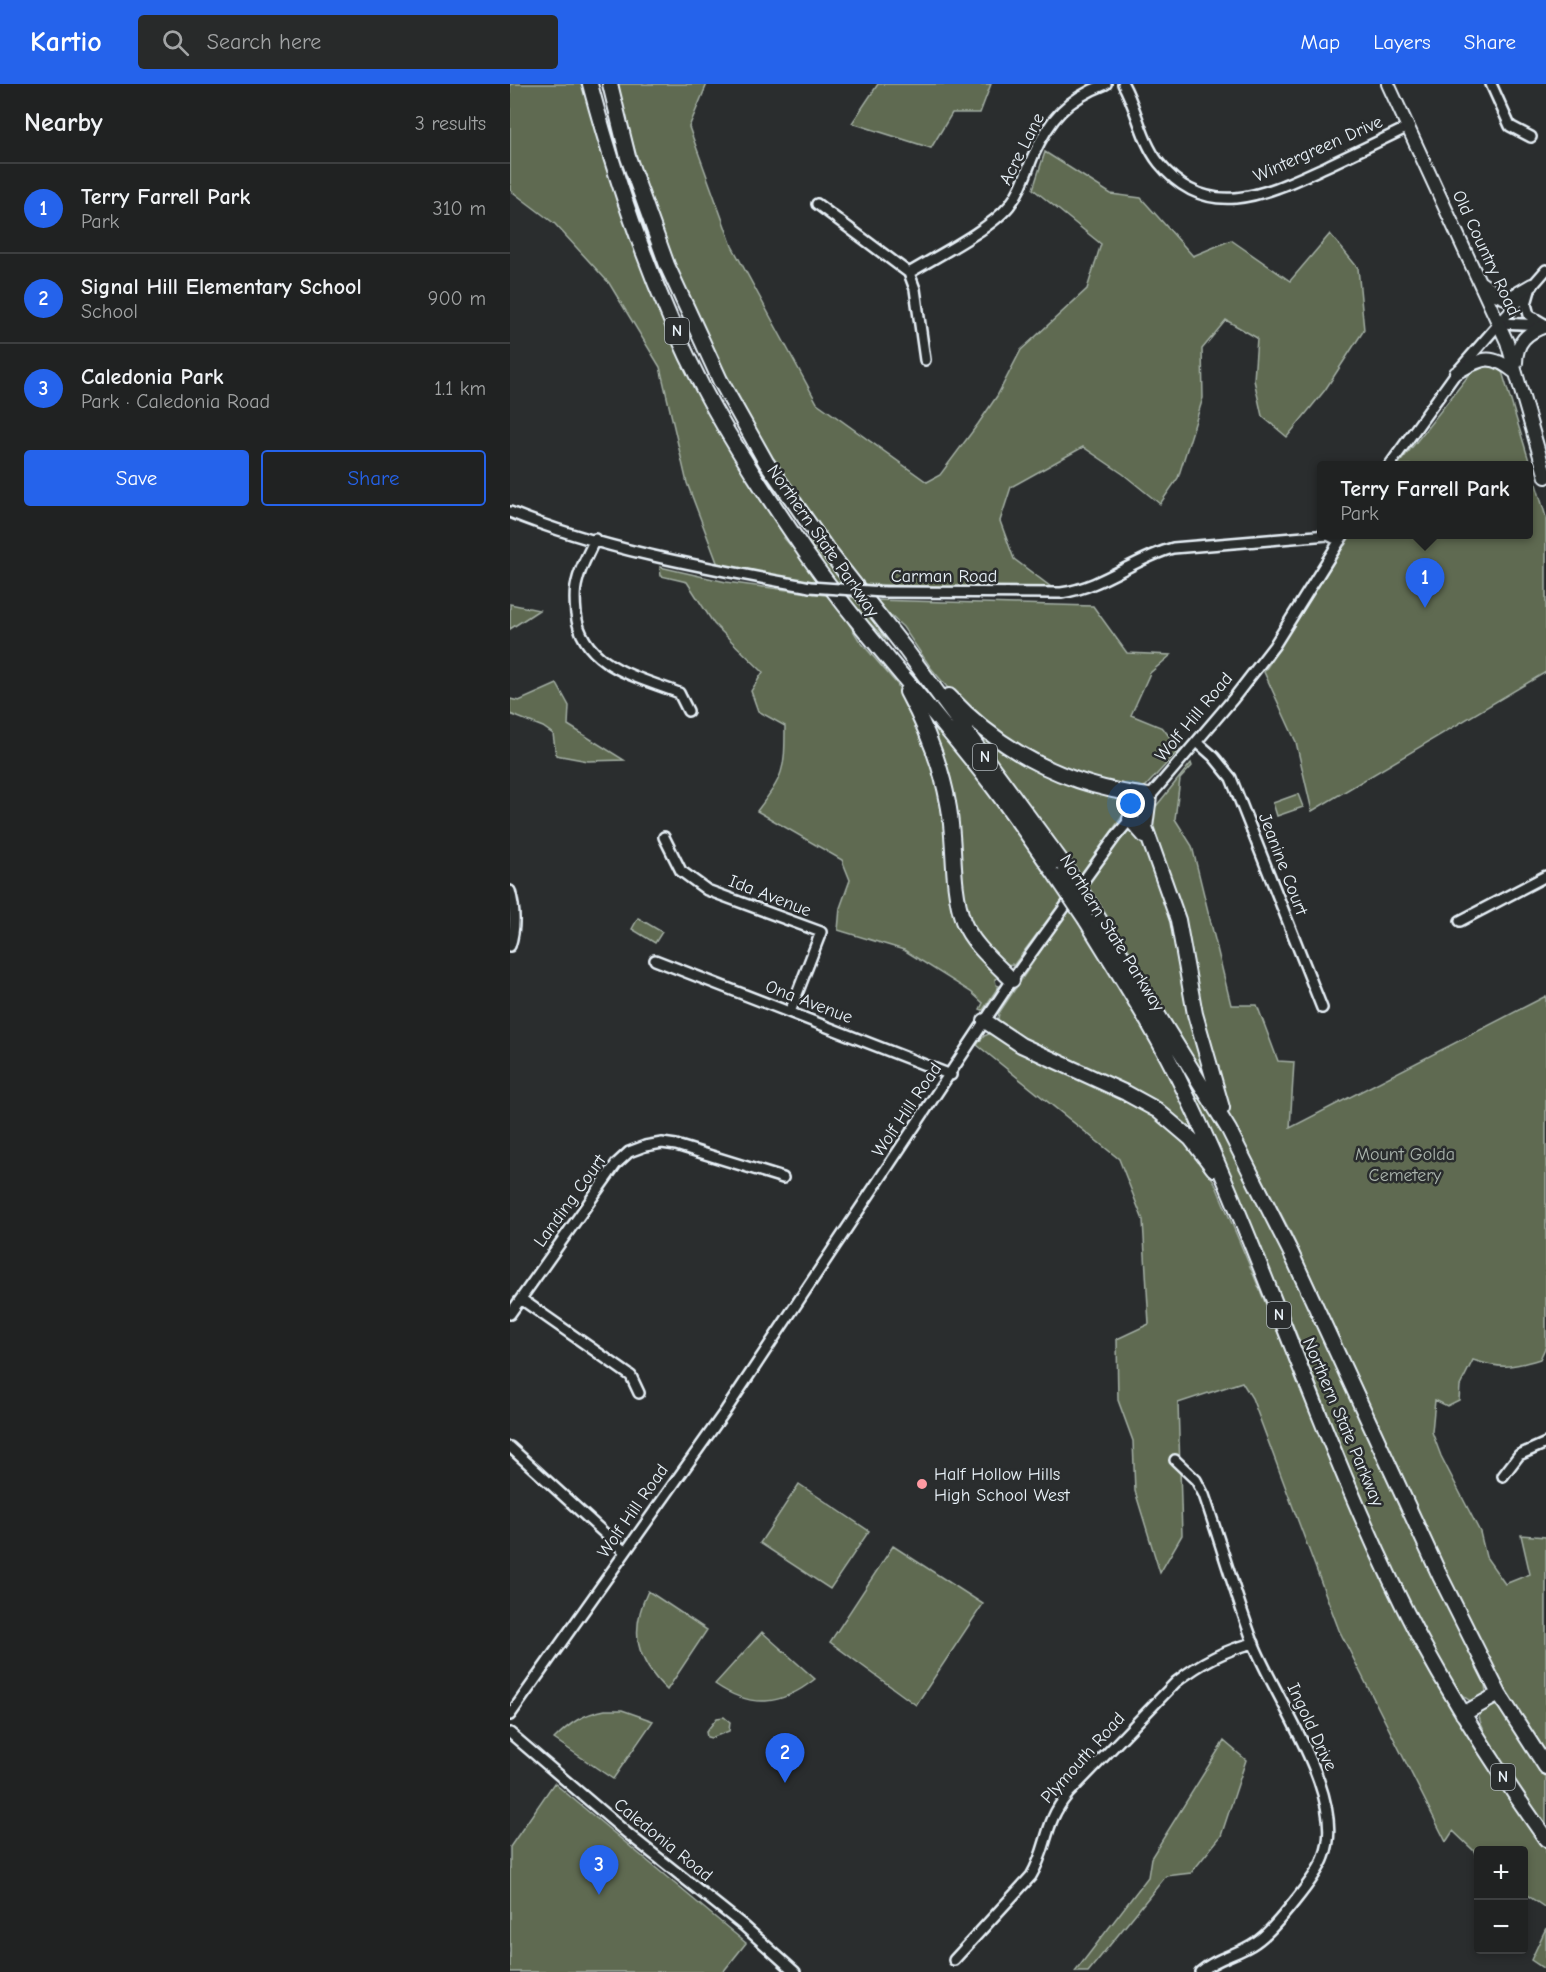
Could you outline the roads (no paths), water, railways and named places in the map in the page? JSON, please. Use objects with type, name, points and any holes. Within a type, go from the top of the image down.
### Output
[{"type":"highway","name":"Northern State Parkway","points":[[590,84],[611,164],[652,276],[704,389],[752,472],[809,557],[893,667],[1061,871]]},
{"type":"highway","name":"Northern State Parkway","points":[[610,84],[628,157],[667,266],[720,380],[766,462],[826,548],[906,650],[1061,871],[1229,1130],[1291,1253],[1440,1576],[1499,1694],[1546,1767]]},
{"type":"highway","points":[[906,650],[983,730],[1028,760],[1084,783],[1149,796],[1144,820],[1178,920],[1195,1014],[1229,1130]]},
{"type":"highway","points":[[893,667],[935,754],[949,804],[955,886],[964,922],[983,952],[1012,980]]},
{"type":"highway","points":[[1130,819],[1150,843]]},
{"type":"highway","name":"Northern State Parkway","points":[[1089,914],[1184,1089],[1378,1550],[1419,1636],[1463,1714],[1546,1839]]},
{"type":"highway","points":[[985,1021],[1021,1045],[1126,1093],[1157,1110],[1191,1139],[1228,1189]]},
{"type":"highway","points":[[1463,1714],[1499,1694]]},
{"type":"main road","name":"Old Country Road","points":[[1388,84],[1499,323],[1546,477]]},
{"type":"main road","points":[[1478,280],[1497,295],[1508,299],[1532,285]]},
{"type":"main road","points":[[1516,374],[1517,351],[1523,338],[1546,325]]},
{"type":"main road","points":[[1456,373],[1488,358],[1500,361],[1516,374]]},
{"type":"street","name":"Acre Lane","points":[[909,273],[995,219],[1008,208],[1017,195],[1053,119],[1082,95],[1106,84]]},
{"type":"street","name":"Wintergreen Drive","points":[[1123,84],[1149,147],[1158,162],[1182,185],[1214,198],[1268,193],[1408,127]]},
{"type":"street","points":[[1491,84],[1510,126],[1531,137]]},
{"type":"street","points":[[817,204],[909,273],[915,290],[925,360]]},
{"type":"street","points":[[1392,461],[1456,373],[1546,270]]},
{"type":"street","points":[[1532,285],[1527,311],[1532,318],[1546,325]]},
{"type":"street","points":[[1499,323],[1546,325]]},
{"type":"street","name":"Carman Road","points":[[510,512],[595,539],[710,568],[810,587],[883,592],[1061,594],[1080,591],[1103,582],[1149,554],[1173,548],[1317,536]]},
{"type":"street","points":[[595,539],[576,582],[577,625],[587,645],[613,668],[679,693],[688,711]]},
{"type":"street","name":"Wolf Hill Road","points":[[510,1715],[726,1410],[951,1075],[1012,980],[1130,819],[1197,742],[1274,646],[1341,539]]},
{"type":"street","name":"Jeanine Court","points":[[1197,742],[1214,757],[1231,778],[1322,1008]]},
{"type":"street","name":"Ida Avenue","points":[[664,837],[681,871],[708,890],[821,932],[789,1012]]},
{"type":"street","points":[[1460,921],[1546,876]]},
{"type":"street","points":[[510,891],[514,906],[514,934],[510,946]]},
{"type":"street","name":"Ona Avenue","points":[[655,960],[951,1075]]},
{"type":"street","name":"Landing Court","points":[[510,1314],[602,1179],[629,1152],[662,1143],[676,1145],[783,1178]]},
{"type":"street","points":[[521,1299],[631,1376],[639,1393]]},
{"type":"street","points":[[1503,1476],[1519,1455],[1546,1443]]},
{"type":"street","points":[[510,1447],[625,1552]]},
{"type":"street","name":"Ingold Drive","points":[[1174,1460],[1196,1480],[1204,1495],[1254,1643],[1323,1791],[1330,1823],[1329,1841],[1324,1859],[1316,1873],[1258,1941],[1210,1964],[1200,1972]]},
{"type":"street","name":"Plymouth Road","points":[[954,1960],[1031,1876],[1039,1863],[1048,1826],[1056,1809],[1068,1794],[1176,1682],[1214,1656],[1254,1643]]},
{"type":"street","name":"Caledonia Road","points":[[510,1733],[627,1833],[744,1926],[795,1972]]},
{"type":"place","name":"Terry Farrell Park","points":[[1425,608]]},
{"type":"place","name":"Half Hollow Hills High School West","points":[[922,1484]]},
{"type":"place","name":"Signal Hill Elementary School","points":[[785,1783]]},
{"type":"place","name":"Caledonia Park","points":[[599,1895]]},
{"type":"park label","name":"Mount Golda Cemetery","points":[[1405,1164]]}]
